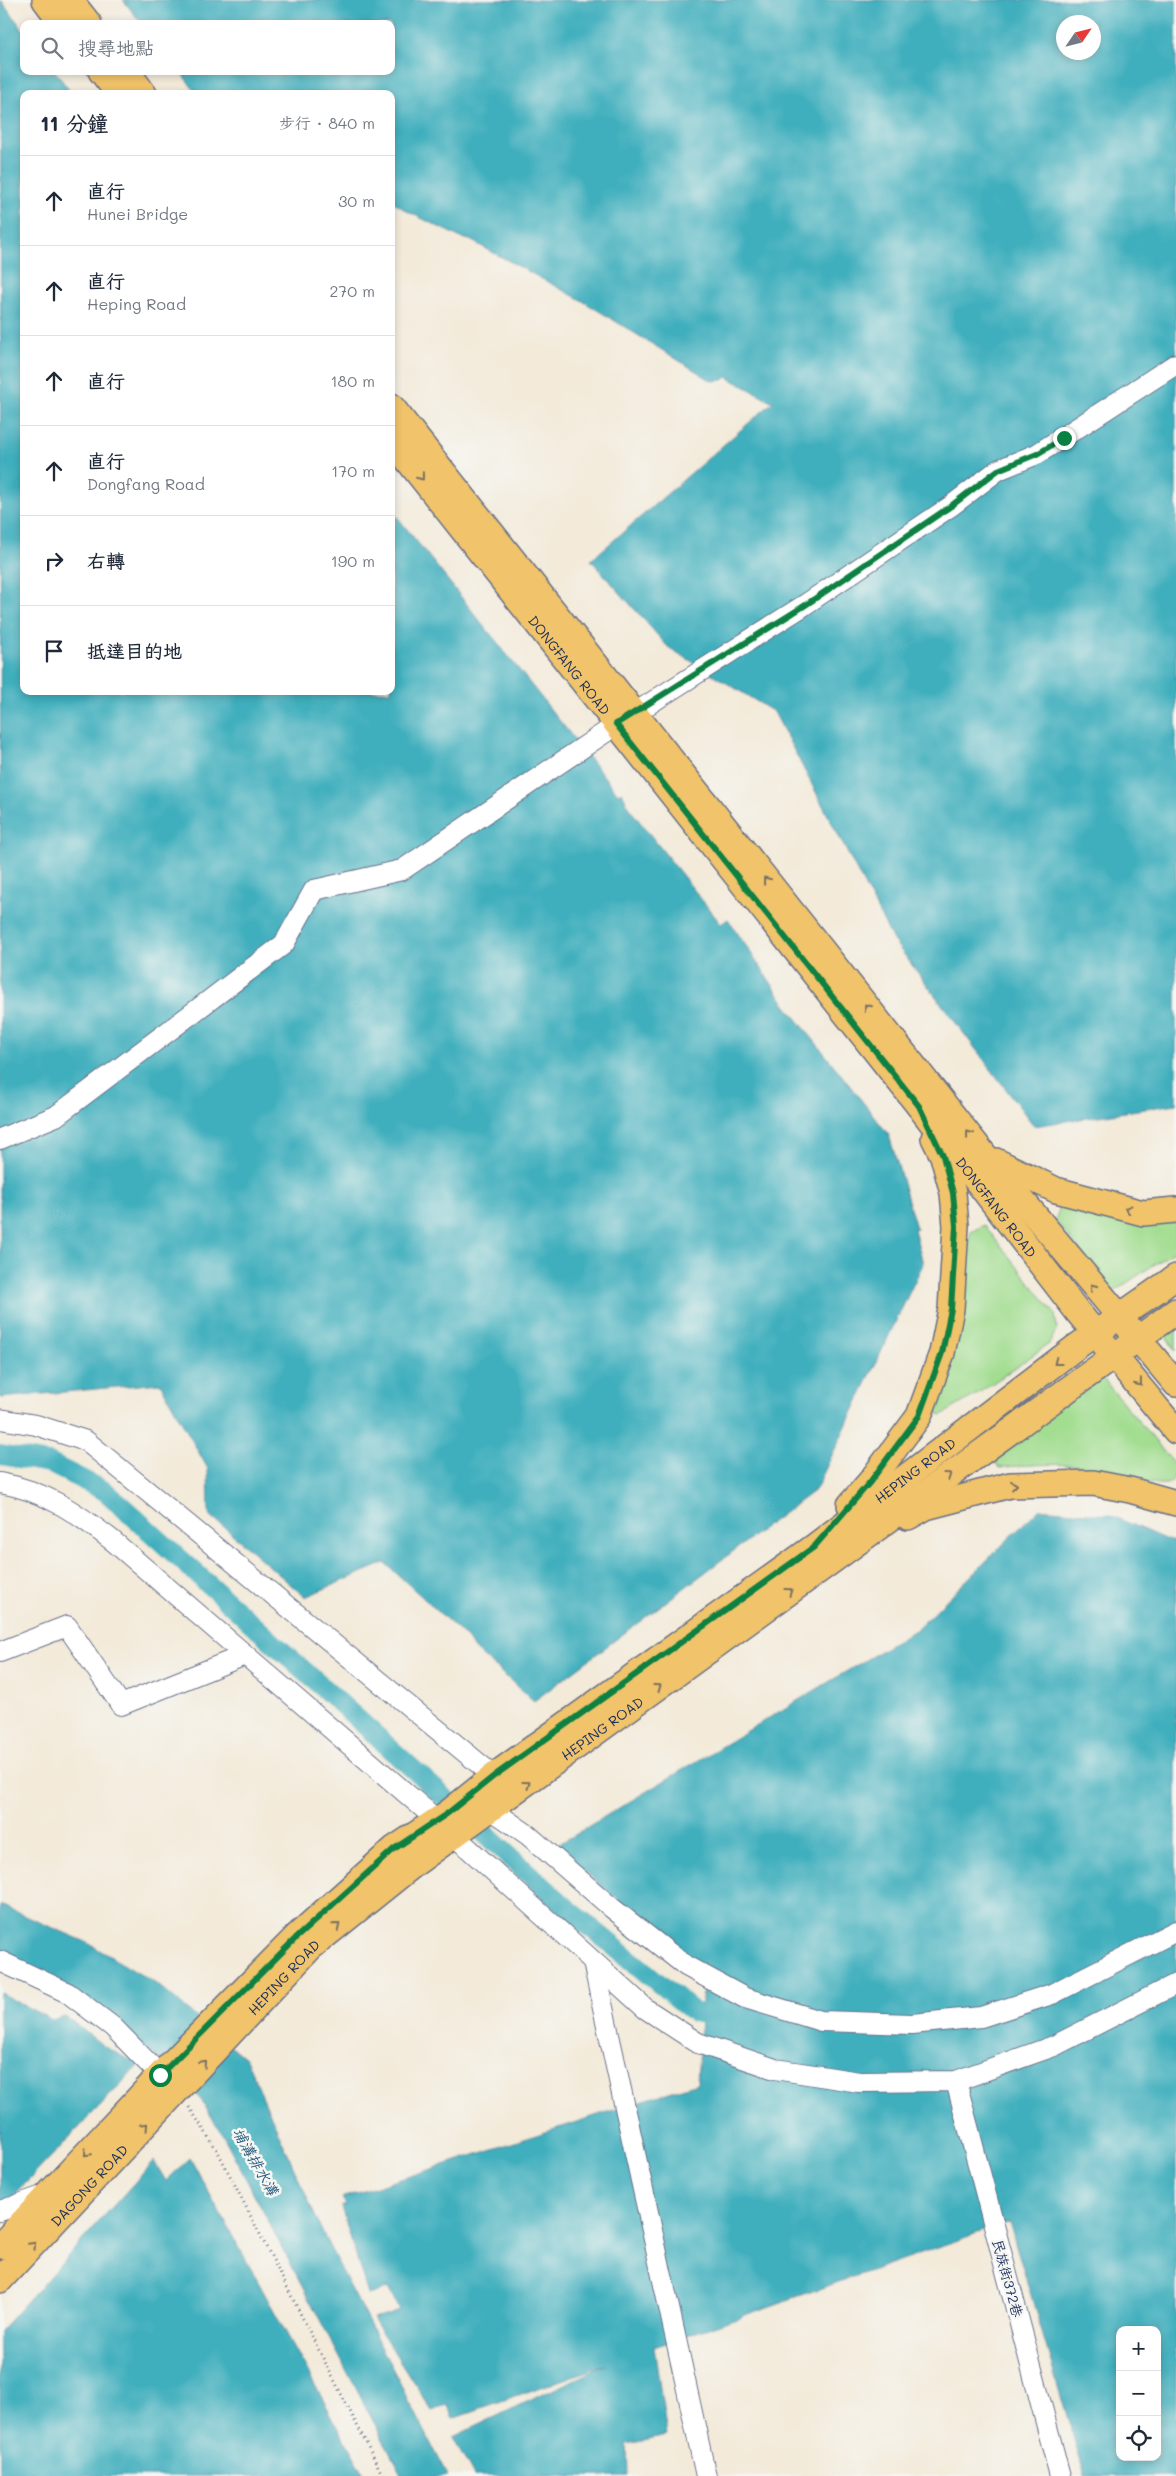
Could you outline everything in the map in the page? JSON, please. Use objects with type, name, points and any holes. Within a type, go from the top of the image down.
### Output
[{"type":"main road","points":[[45,0],[61,20]]},
{"type":"main road","points":[[70,0],[86,20]]},
{"type":"main road","points":[[104,75],[116,90]]},
{"type":"main road","points":[[130,75],[141,90]]},
{"type":"main road","name":"DONGFANG ROAD","points":[[395,411],[625,719],[919,1106],[1096,1333],[1176,1431]]},
{"type":"main road","name":"DONGFANG ROAD","points":[[395,444],[1176,1384]]},
{"type":"main road","points":[[820,1555],[870,1482],[919,1416],[942,1353],[951,1309],[956,1218],[953,1193],[943,1156],[919,1106]]},
{"type":"main road","points":[[986,1157],[1056,1190],[1143,1213],[1176,1210]]},
{"type":"main road","name":"HEPING ROAD","points":[[220,2027],[311,1947],[413,1865],[450,1825],[485,1805],[820,1555],[1096,1333],[1176,1277]]},
{"type":"main road","points":[[1137,1337],[1176,1311]]},
{"type":"main road","name":"HEPING ROAD","points":[[485,1805],[494,1776],[1137,1337]]},
{"type":"main road","points":[[820,1555],[926,1507],[1010,1485],[1093,1483],[1130,1490],[1176,1503]]},
{"type":"main road","name":"DAGONG ROAD","points":[[0,2246],[164,2071],[220,2027]]},
{"type":"main road","name":"DAGONG ROAD","points":[[0,2280],[178,2091],[220,2027]]},
{"type":"lane","points":[[0,1139],[56,1116],[284,944],[314,890],[402,870],[625,719],[804,606],[951,506],[998,470],[1037,454],[1064,438],[1176,364]]},
{"type":"lane","points":[[0,1420],[36,1424],[86,1441],[494,1776]]},
{"type":"lane","points":[[0,1483],[35,1492],[71,1509],[113,1540],[245,1654],[450,1825],[593,1962],[646,2009],[698,2043],[775,2069],[859,2082],[956,2081],[1054,2046],[1176,1984]]},
{"type":"lane","points":[[0,1652],[67,1626],[121,1705],[245,1654]]},
{"type":"lane","points":[[485,1805],[528,1835],[612,1908],[686,1966],[744,1998],[821,2021],[912,2024],[981,2017],[1052,1994],[1176,1931]]},
{"type":"lane","points":[[0,1961],[68,1993],[113,2027],[164,2071]]},
{"type":"lane","points":[[593,1962],[706,2476]]},
{"type":"lane","name":"民族街372巷","points":[[956,2081],[1060,2476]]},
{"type":"lane","points":[[0,2211],[49,2194]]},
{"type":"path","points":[[178,2091],[217,2150],[383,2476]]},
{"type":"green space","points":[[1060,1207],[1133,1219],[1176,1218],[1176,1250],[1113,1292],[1055,1220]]},
{"type":"green space","points":[[984,1225],[1055,1314],[1057,1329],[1049,1344],[977,1394],[942,1415],[932,1412],[971,1232]]},
{"type":"green space","points":[[1176,1322],[1176,1351],[1162,1331]]},
{"type":"green space","points":[[1100,1375],[1176,1466],[1171,1482],[1164,1484],[1151,1483],[1102,1469],[1073,1465],[1043,1464],[999,1468],[991,1454]]},
{"type":"water","points":[[1,0],[20,26],[20,75],[58,75],[69,90],[20,90],[20,695],[395,695],[395,514],[618,794],[622,792],[629,808],[721,924],[728,919],[786,1005],[889,1135],[916,1228],[914,1229],[923,1264],[816,1489],[534,1701],[473,1648],[467,1638],[385,1563],[305,1597],[209,1514],[208,1469],[160,1383],[0,1398]]},
{"type":"water","points":[[123,0],[1176,0],[1176,1104],[1034,1126],[893,940],[774,712],[668,647],[591,560],[773,402],[727,377],[723,380],[712,381],[581,300],[470,240],[461,238],[405,210],[395,203],[395,90],[194,90],[183,75],[395,75],[395,20],[139,20]]},
{"type":"water","points":[[1039,1509],[1110,1515],[1176,1544],[1176,2476],[1085,2476],[1009,2222],[654,2347],[667,2436],[627,2444],[628,2476],[474,2476],[453,2437],[607,2364],[453,2418],[447,2405],[432,2411],[373,2319],[399,2310],[388,2288],[368,2295],[341,2207],[346,2205],[342,2198],[697,2083],[704,1971],[554,1847],[917,1629]]},
{"type":"water","name":"埔溝排水溝","points":[[0,1905],[86,1942],[158,1985],[246,2059],[324,2236],[448,2476],[402,2476],[223,2135],[201,2100],[173,2069],[146,2048],[0,1954]]},
{"type":"water","points":[[0,1993],[52,2020],[65,2016],[105,2047],[139,2065],[0,2210]]},
{"type":"water","points":[[190,2158],[365,2476],[0,2476],[0,2331],[154,2161],[166,2181]]},
{"type":"waterway","points":[[0,1455],[49,1463],[105,1491],[567,1908],[694,2012],[727,2019]]},
{"type":"route","points":[[160,2075],[212,2020],[298,1936],[394,1849],[448,1813],[494,1776],[814,1547],[870,1482],[919,1416],[942,1353],[951,1309],[956,1226],[953,1193],[943,1156],[919,1106],[616,724],[804,606],[951,506],[998,470],[1037,454],[1064,438]]}]
